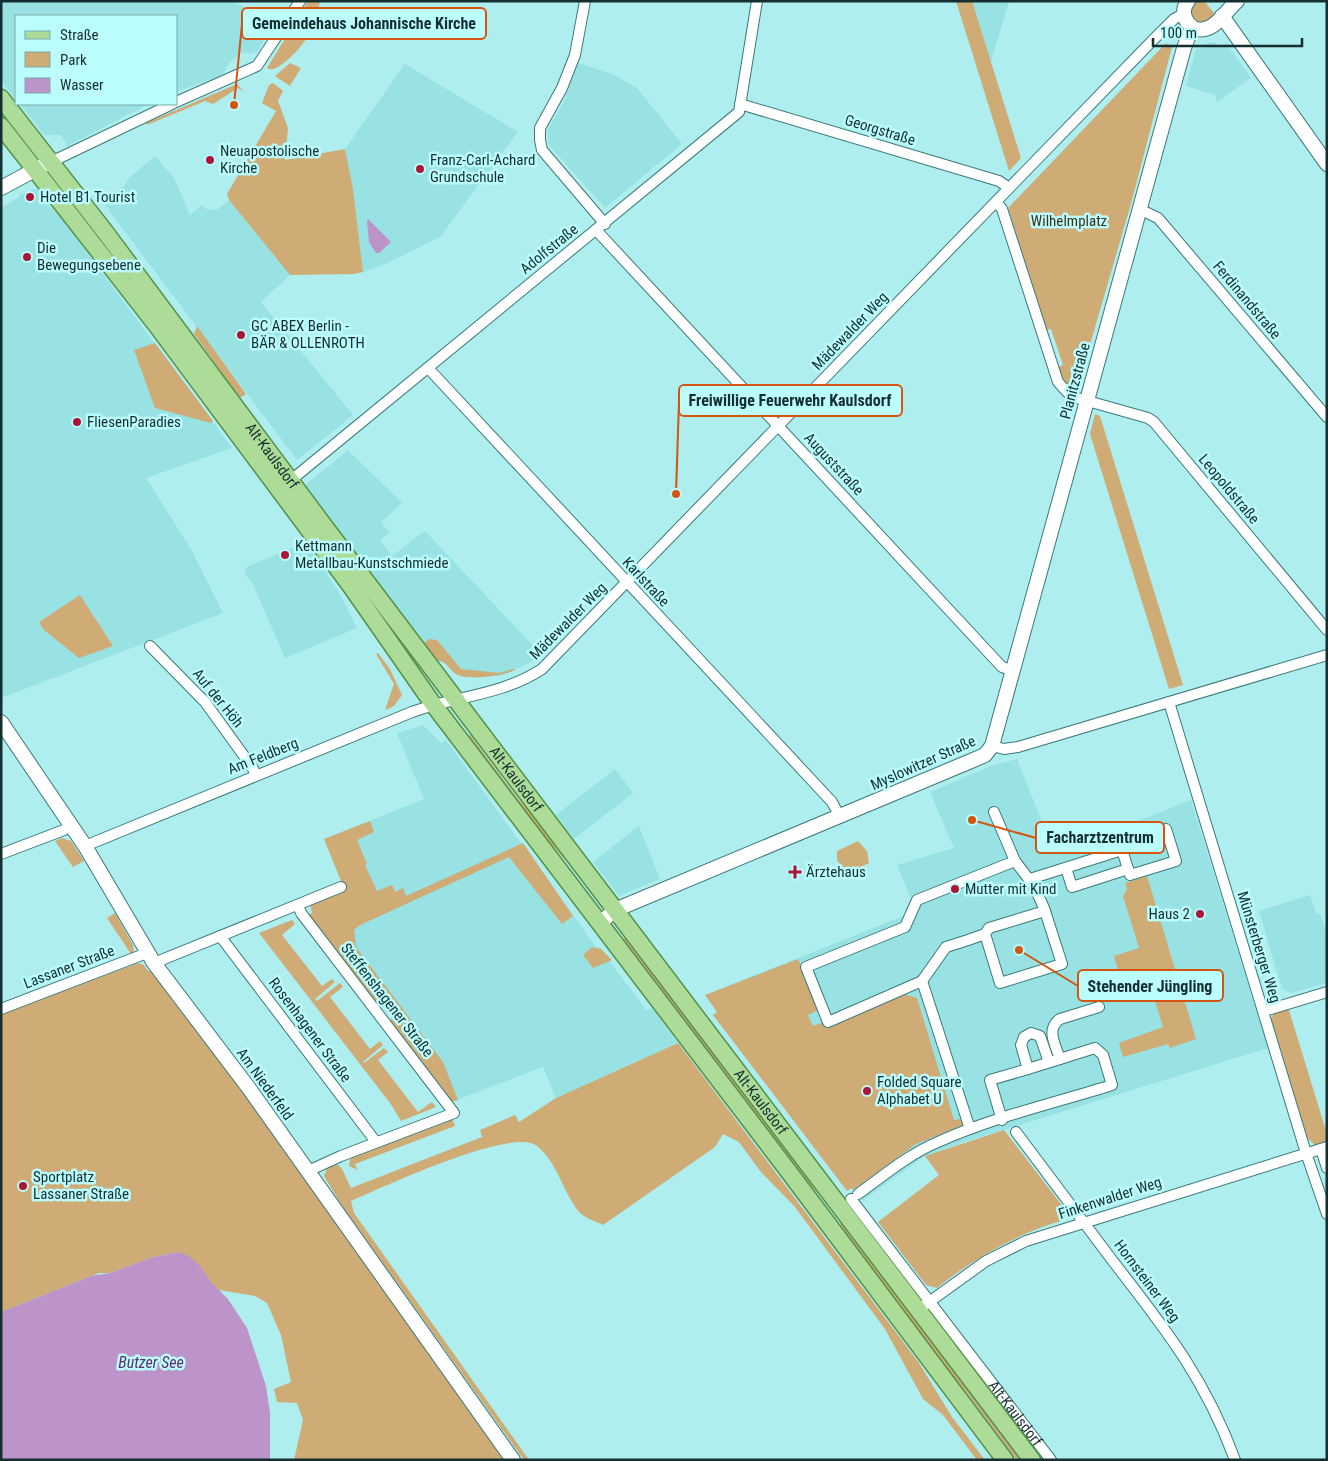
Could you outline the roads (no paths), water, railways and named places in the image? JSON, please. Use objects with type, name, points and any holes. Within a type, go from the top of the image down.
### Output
[{"type":"main road","name":"Alt-Kaulsdorf","points":[[1,98],[614,910],[924,1306],[1032,1460]]},
{"type":"main road","name":"Alt-Kaulsdorf","points":[[1,126],[36,169],[268,476],[352,589],[433,704],[1005,1460]]},
{"type":"street","points":[[178,101],[257,66],[265,57],[300,1]]},
{"type":"street","points":[[585,1],[575,55],[562,88],[542,124],[539,137],[542,150],[605,224]]},
{"type":"street","name":"Adolfstraße","points":[[290,481],[739,112],[758,1]]},
{"type":"street","points":[[1185,8],[1192,27],[1198,29],[1209,28],[1236,1]]},
{"type":"street","name":"Mädewalder Weg","points":[[455,699],[505,688],[542,669],[1185,8]]},
{"type":"street","points":[[1222,16],[1327,164]]},
{"type":"street","name":"Planitzstraße","points":[[992,746],[1011,670],[1139,209],[1188,34],[1192,27]]},
{"type":"street","name":"Georgstraße","points":[[740,104],[1002,182],[1009,188]]},
{"type":"street","points":[[1,188],[36,169],[170,105]]},
{"type":"street","points":[[996,202],[1002,209],[1058,382],[1073,397],[1086,401]]},
{"type":"street","name":"Ferdinandstraße","points":[[1139,209],[1158,218],[1327,418]]},
{"type":"street","name":"Auguststraße","points":[[596,230],[1002,667],[1011,670]]},
{"type":"street","name":"Karlstraße","points":[[428,368],[832,802],[840,817]]},
{"type":"street","name":"Leopoldstraße","points":[[1086,401],[1148,418],[1154,422],[1327,630]]},
{"type":"street","name":"Auf der Höh","points":[[150,646],[205,702],[252,766],[256,776]]},
{"type":"street","name":"Myslowitzer Straße","points":[[600,924],[614,910],[985,755],[992,746],[1009,749],[1327,655]]},
{"type":"street","name":"Am Feldberg","points":[[85,846],[433,704],[455,699]]},
{"type":"street","name":"Münsterberger Weg","points":[[1170,702],[1306,1153],[1325,1199],[1327,1214]]},
{"type":"street","name":"Am Niederfeld","points":[[1,722],[85,846],[150,958],[248,1087],[513,1460]]},
{"type":"street","points":[[985,934],[1000,983],[1062,964],[1046,911],[1030,880],[1015,861],[994,812]]},
{"type":"street","points":[[1,854],[71,826]]},
{"type":"street","points":[[1030,880],[1122,850],[1130,876],[1176,861],[1166,829]]},
{"type":"street","points":[[1015,861],[930,893],[917,900],[905,927],[806,967],[828,1022],[922,981],[946,947],[985,934],[989,928],[1046,911]]},
{"type":"street","points":[[1066,868],[1072,887],[1128,869]]},
{"type":"street","points":[[150,958],[220,936],[341,887]]},
{"type":"street","name":"Steffenshagener Straße","points":[[298,905],[301,913],[454,1113],[376,1142]]},
{"type":"street","name":"Rosenhagener Straße","points":[[220,936],[376,1142]]},
{"type":"street","name":"Lassaner Straße","points":[[1,1009],[150,958]]},
{"type":"street","points":[[922,981],[970,1129],[1002,1120],[1112,1085],[1103,1054],[1095,1048],[990,1080],[1002,1120]]},
{"type":"street","points":[[1264,1011],[1327,992]]},
{"type":"street","points":[[1055,1060],[1052,1034],[1055,1023],[1099,1007]]},
{"type":"street","points":[[1028,1069],[1021,1045],[1024,1037],[1029,1034],[1036,1034],[1042,1038],[1055,1060]]},
{"type":"street","name":"Alt-Kaulsdorf","points":[[970,1129],[916,1153],[854,1197],[924,1306],[1051,1460]]},
{"type":"street","name":"Hornsteiner Weg","points":[[1016,1132],[1175,1342],[1196,1374],[1223,1426],[1235,1460]]},
{"type":"street","points":[[308,1171],[376,1142]]},
{"type":"street","points":[[1324,1148],[1327,1168]]},
{"type":"street","name":"Finkenwalder Weg","points":[[924,1306],[986,1261],[1026,1241],[1083,1221],[1324,1148]]},
{"type":"water","points":[[368,219],[391,242],[379,253],[376,253],[369,242]]},
{"type":"water","name":"Butzer See","points":[[178,1252],[189,1256],[199,1265],[211,1282],[228,1299],[247,1328],[266,1386],[270,1413],[270,1460],[1,1460],[1,1312],[91,1276],[110,1273],[153,1257]]},
{"type":"place","name":"Gemeindehaus Johannische Kirche","points":[[234,105]]},
{"type":"place","name":"Neuapostolische Kirche","points":[[210,160]]},
{"type":"place","name":"Franz-Carl-Achard Grundschule","points":[[420,169]]},
{"type":"place","name":"Hotel B1 Tourist","points":[[30,197]]},
{"type":"place","name":"Die Bewegungsebene","points":[[27,257]]},
{"type":"place","name":"GC ABEX Berlin - BÄR & OLLENROTH","points":[[241,335]]},
{"type":"place","name":"FliesenParadies","points":[[77,422]]},
{"type":"place","name":"Freiwillige Feuerwehr Kaulsdorf","points":[[676,494]]},
{"type":"place","name":"Kettmann Metallbau-Kunstschmiede","points":[[285,555]]},
{"type":"place","name":"Facharztzentrum","points":[[972,820]]},
{"type":"place","name":"Ärztehaus","points":[[795,872]]},
{"type":"place","name":"Mutter mit Kind","points":[[955,889]]},
{"type":"place","name":"Haus 2","points":[[1200,914]]},
{"type":"place","name":"Stehender Jüngling","points":[[1019,950]]},
{"type":"place","name":"Folded Square Alphabet U","points":[[867,1091]]},
{"type":"place","name":"Sportplatz Lassaner Straße","points":[[23,1186]]},
{"type":"park label","name":"Wilhelmplatz","points":[[1069,221]]}]
